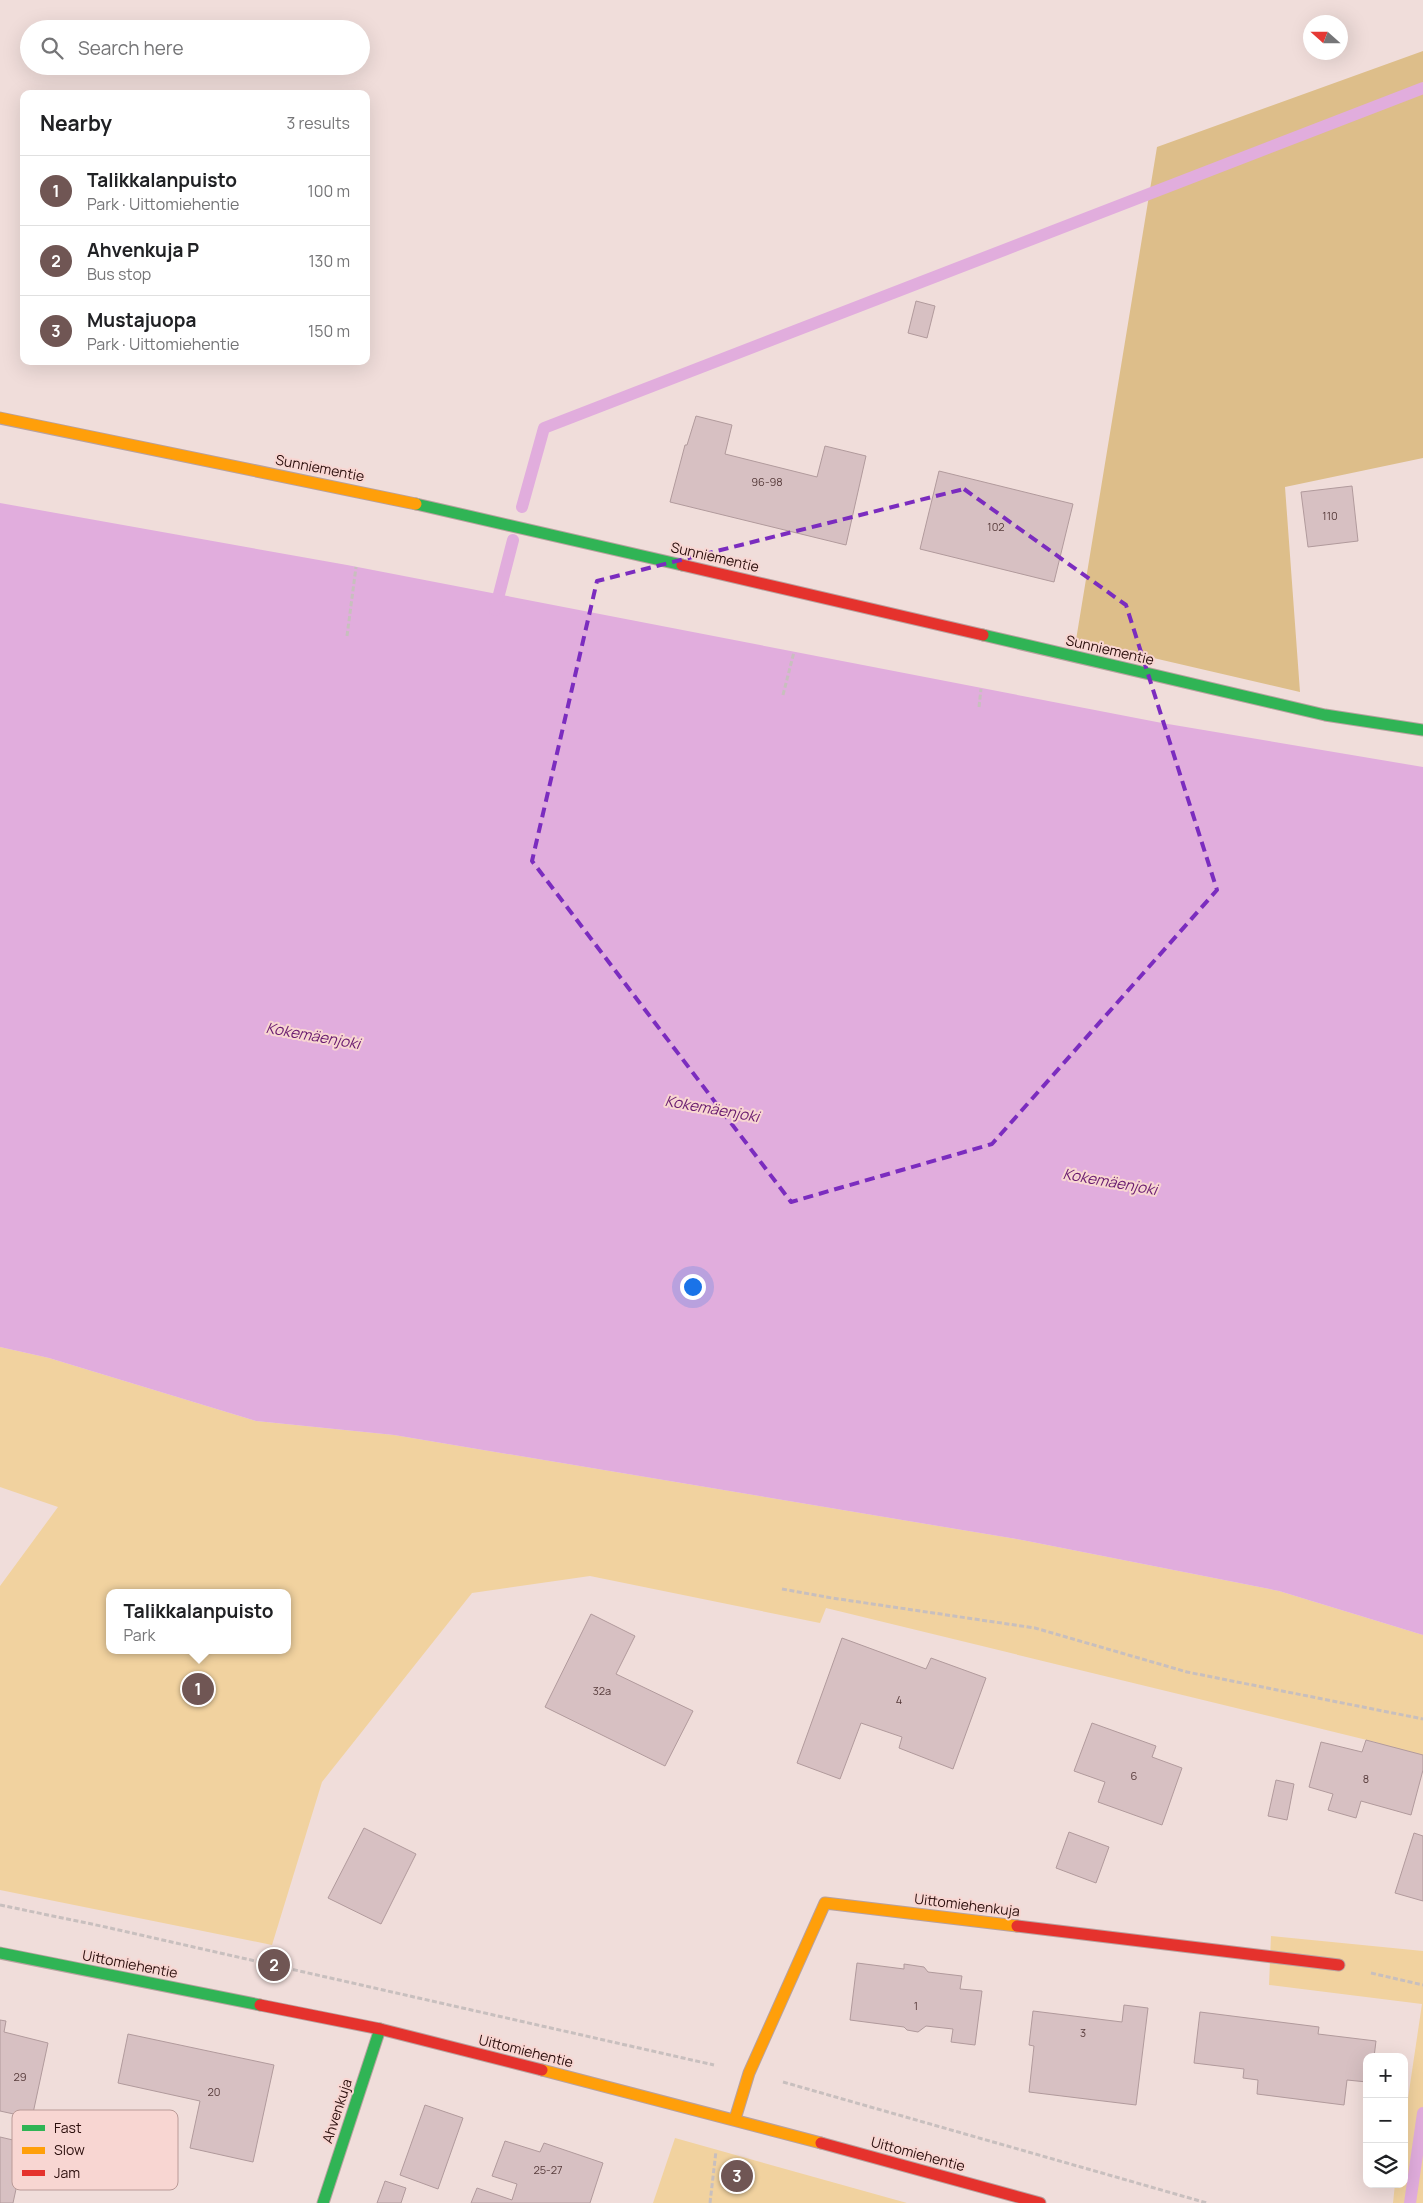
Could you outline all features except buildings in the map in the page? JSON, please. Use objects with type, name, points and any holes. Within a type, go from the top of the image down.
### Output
[{"type":"street","name":"Sunniementie","points":[[0,418],[388,497],[1325,716],[1423,730]]},
{"type":"street","name":"Uittomiehenkuja","points":[[729,2117],[825,1902],[1339,1965]]},
{"type":"street","name":"Uittomiehentie","points":[[0,1953],[380,2029],[729,2117],[1040,2203]]},
{"type":"street","name":"Ahvenkuja","points":[[323,2203],[380,2029]]},
{"type":"path","points":[[347,636],[356,567]]},
{"type":"path","points":[[783,695],[794,652]]},
{"type":"path","points":[[978,707],[981,689]]},
{"type":"path","points":[[782,1589],[1035,1628],[1187,1672],[1423,1719]]},
{"type":"path","points":[[0,1905],[101,1926],[749,2073],[1207,2203]]},
{"type":"path","points":[[1339,1965],[1423,1986]]},
{"type":"path","points":[[710,2203],[716,2150],[729,2117]]},
{"type":"highlighted area","points":[[964,489],[1126,605],[1217,890],[992,1144],[791,1202],[532,861],[597,581]]},
{"type":"shaded area","points":[[1423,51],[1423,458],[1285,487],[1300,692],[1076,640],[1157,147]]},
{"type":"shaded area","points":[[0,1347],[49,1358],[256,1421],[394,1435],[1022,1540],[1279,1591],[1423,1635],[1423,1760],[1375,1742],[826,1608],[820,1623],[590,1576],[472,1593],[322,1782],[272,1945],[0,1890],[0,1586],[58,1507],[0,1487]]},
{"type":"shaded area","points":[[1271,1936],[1423,1951],[1423,2203],[1393,2203],[1395,2188],[1408,2188],[1408,2098],[1422,2004],[1269,1985]]},
{"type":"shaded area","points":[[675,2138],[907,2203],[653,2203]]},
{"type":"water","name":"Kokemäenjoki","points":[[0,503],[347,565],[1162,723],[1423,767],[1423,1635],[1279,1591],[1022,1540],[394,1435],[256,1421],[49,1358],[0,1347]]},
{"type":"waterway","points":[[522,507],[544,428],[1423,88]]},
{"type":"waterway","points":[[495,610],[513,540]]},
{"type":"waterway","points":[[1410,2203],[1423,2113]]},
{"type":"traffic: fast","points":[[416,504],[682,565]]},
{"type":"traffic: fast","points":[[983,635],[1325,715],[1423,730]]},
{"type":"traffic: fast","points":[[0,1953],[260,2005]]},
{"type":"traffic: fast","points":[[323,2203],[380,2029]]},
{"type":"traffic: slow","points":[[0,418],[416,504]]},
{"type":"traffic: slow","points":[[735,2119],[749,2073],[825,1903],[1017,1926]]},
{"type":"traffic: slow","points":[[542,2070],[821,2143]]},
{"type":"traffic: jam","points":[[682,565],[983,635]]},
{"type":"traffic: jam","points":[[1017,1926],[1339,1965]]},
{"type":"traffic: jam","points":[[260,2005],[380,2029],[542,2070]]},
{"type":"traffic: jam","points":[[821,2143],[1040,2203]]},
{"type":"place","name":"Talikkalanpuisto","points":[[198,1689]]},
{"type":"place","name":"Ahvenkuja P","points":[[274,1965]]},
{"type":"place","name":"Mustajuopa","points":[[737,2176]]}]
